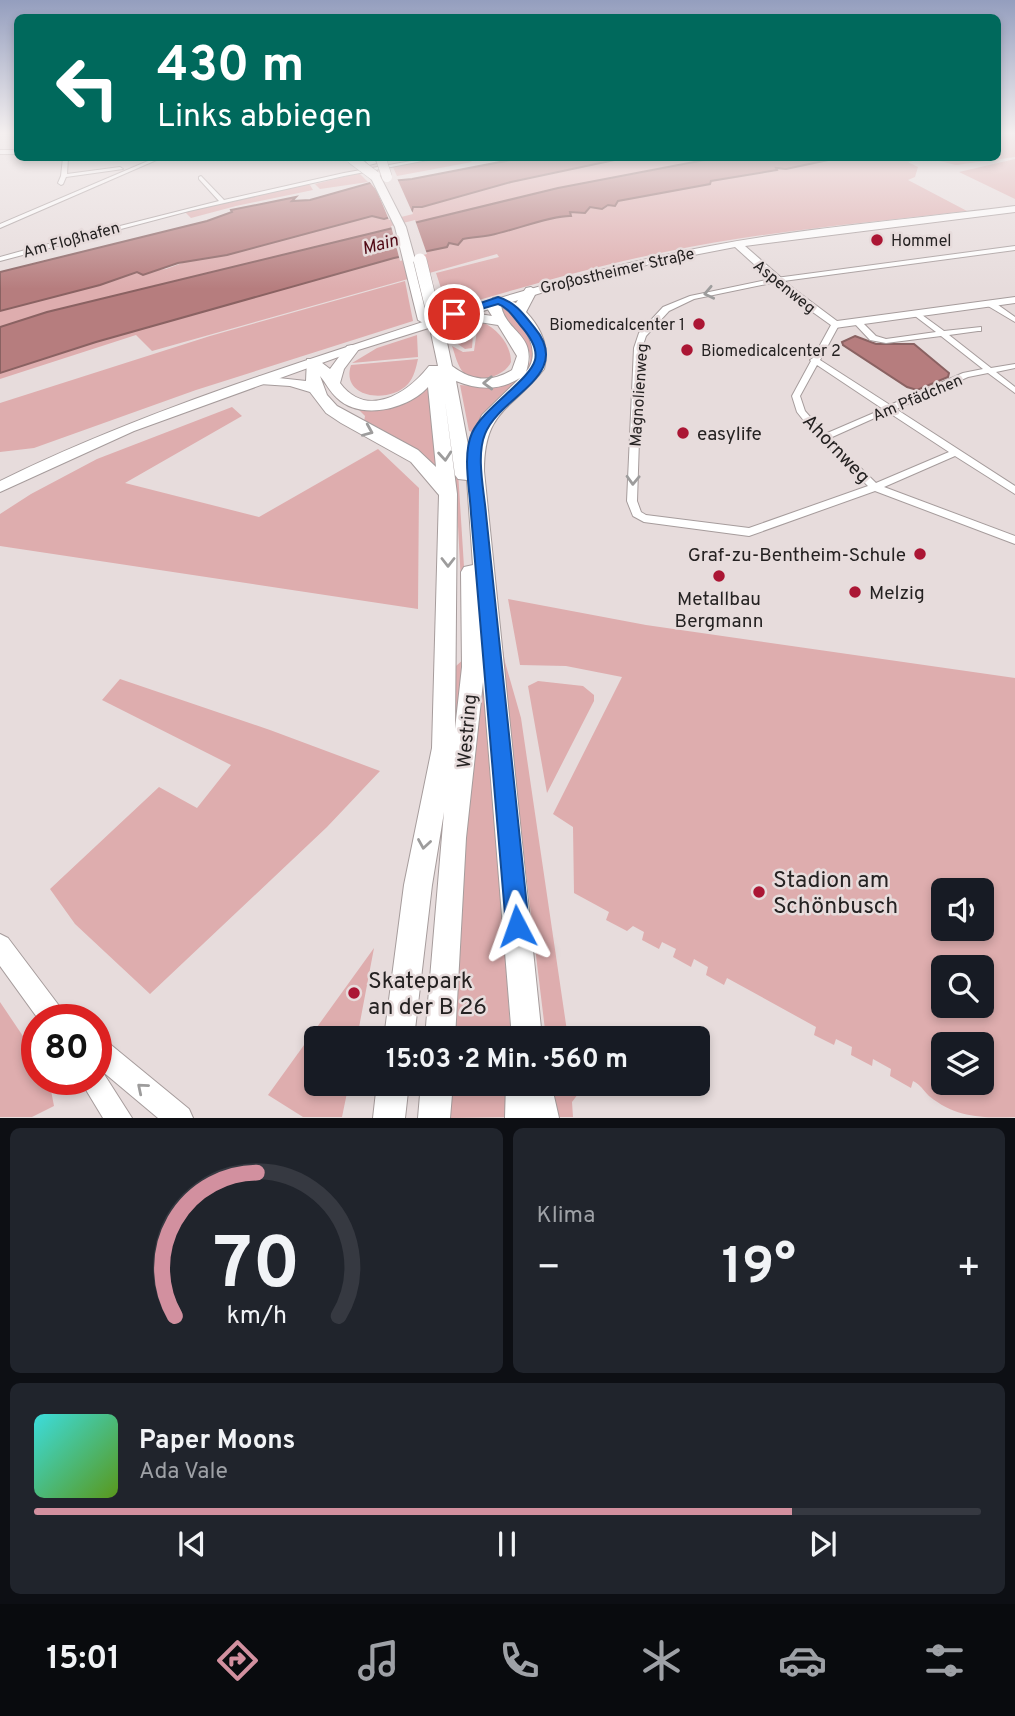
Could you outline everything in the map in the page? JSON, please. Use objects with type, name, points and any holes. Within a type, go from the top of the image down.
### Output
[{"type":"highway","points":[[381,185],[399,224],[434,335]]},
{"type":"highway","points":[[391,185],[400,202],[420,260],[434,335]]},
{"type":"highway","points":[[519,314],[521,304],[531,291]]},
{"type":"highway","points":[[478,514],[457,490],[420,459],[397,444],[340,417],[316,389],[311,371],[312,362],[322,367],[340,393],[356,402],[382,404],[413,393],[440,368],[463,380],[485,385],[499,383],[519,372],[523,365],[522,346],[494,308],[498,300],[508,303],[519,314],[538,341],[541,359],[531,376],[495,409],[477,436],[475,451],[478,514],[514,877],[525,1026]]},
{"type":"highway","points":[[454,314],[502,322]]},
{"type":"highway","name":"Westring","points":[[434,335],[440,368],[457,420],[457,490],[443,743],[453,838]]},
{"type":"highway","points":[[333,382],[341,362],[352,349]]},
{"type":"highway","points":[[260,380],[291,382],[316,389]]},
{"type":"highway","name":"Westring","points":[[441,1026],[453,838],[464,762],[474,630],[457,490]]},
{"type":"highway","points":[[400,1026],[418,885],[443,743]]},
{"type":"highway","points":[[389,1118],[392,1096]]},
{"type":"highway","points":[[521,1118],[522,1096]]},
{"type":"highway","points":[[538,1096],[543,1118]]},
{"type":"main road","name":"Großostheimer Straße","points":[[0,486],[112,435],[260,380],[498,300],[614,269],[708,249],[1015,209]]},
{"type":"main road","name":"Aspenweg","points":[[737,244],[776,280],[835,325]]},
{"type":"main road","points":[[708,249],[729,250],[753,260]]},
{"type":"main road","points":[[835,325],[1015,300]]},
{"type":"main road","points":[[0,946],[43,1004]]},
{"type":"main road","points":[[112,1062],[180,1118]]},
{"type":"main road","points":[[103,1095],[119,1118]]},
{"type":"street","points":[[0,226],[95,185]]},
{"type":"street","points":[[208,185],[223,202]]},
{"type":"street","name":"Am Floßhafen","points":[[0,258],[100,230],[296,185]]},
{"type":"street","name":"Magnolienweg","points":[[954,453],[874,487],[748,532],[653,521],[637,514],[632,501],[638,348],[642,335],[666,309],[677,302],[776,280],[1015,248]]},
{"type":"street","points":[[991,304],[1015,320]]},
{"type":"street","points":[[918,314],[1015,391]]},
{"type":"street","points":[[858,323],[873,338],[886,341],[978,329]]},
{"type":"street","name":"Ahornweg","points":[[835,325],[796,396],[801,412],[823,438],[874,487],[1015,540]]},
{"type":"street","points":[[814,360],[1015,491]]},
{"type":"street","name":"Am Pfädchen","points":[[823,438],[966,375],[1015,366]]},
{"type":"shaded area","points":[[301,185],[310,185],[313,190],[191,218],[185,212]]},
{"type":"shaded area","points":[[316,185],[346,185],[320,189]]},
{"type":"shaded area","points":[[500,185],[573,185],[47,312],[0,327],[0,311],[100,285],[137,272],[166,269],[193,259],[227,255],[372,216],[391,216]]},
{"type":"shaded area","points":[[704,185],[918,185],[967,211],[816,228],[702,245],[583,271],[448,309],[436,273],[499,257],[497,254],[152,351],[136,335],[0,379],[0,373],[96,342],[394,258],[446,247],[449,243],[458,245],[463,239],[493,235],[590,207],[602,209],[618,201]]},
{"type":"shaded area","points":[[986,185],[1015,185],[1015,199]]},
{"type":"shaded area","points":[[405,281],[413,321],[196,390],[34,448],[0,452],[0,403],[210,336]]},
{"type":"shaded area","points":[[508,307],[533,339],[538,362],[475,433],[469,431],[460,385],[484,388],[501,385],[523,374],[530,361],[526,345],[500,309]]},
{"type":"shaded area","points":[[474,321],[472,348],[465,349],[455,342],[448,325]]},
{"type":"shaded area","points":[[482,322],[502,338],[509,350],[511,362],[503,372],[482,379],[463,372],[452,346],[463,352],[474,351],[478,323]]},
{"type":"shaded area","points":[[417,335],[418,357],[352,363],[377,348]]},
{"type":"shaded area","points":[[418,359],[408,384],[390,394],[379,396],[359,391],[350,376],[351,365]]},
{"type":"shaded area","points":[[441,359],[457,456],[468,630],[455,774],[456,666],[465,658],[457,507]]},
{"type":"shaded area","points":[[428,384],[442,476],[364,422],[365,416],[357,408],[367,404],[408,400]]},
{"type":"shaded area","points":[[232,407],[242,416],[125,483],[259,517],[378,449],[419,488],[418,609],[0,546],[0,514],[31,494],[97,459]]},
{"type":"shaded area","points":[[482,469],[497,616],[505,662],[521,718],[566,1026],[545,1026],[478,477]]},
{"type":"shaded area","name":"Stadion am Schönbusch","points":[[508,599],[646,625],[1015,678],[1015,1117],[980,1117],[949,1109],[929,1096],[913,1081],[911,1088],[890,1076],[891,1069],[873,1059],[872,1066],[851,1055],[852,1047],[836,1039],[834,1045],[814,1035],[816,1027],[727,978],[724,985],[706,975],[708,967],[694,959],[691,967],[673,957],[676,949],[662,942],[659,949],[642,940],[644,932],[633,926],[627,931],[606,920],[609,912],[574,893],[573,827],[553,814],[622,677],[566,666],[520,665]]},
{"type":"shaded area","points":[[485,669],[510,1026],[456,1026],[471,758]]},
{"type":"shaded area","points":[[120,679],[380,771],[327,827],[150,994],[75,924],[50,889],[159,787],[197,808],[231,765],[102,700]]},
{"type":"shaded area","points":[[538,681],[583,686],[594,695],[594,701],[547,793],[528,686]]},
{"type":"shaded area","name":"Skatepark an der B 26","points":[[374,948],[359,1026],[318,1026]]},
{"type":"shaded area","points":[[0,1002],[21,1033],[21,1095],[52,1095],[54,1106],[32,1117],[0,1117]]},
{"type":"shaded area","name":"Skatepark an der B 26","points":[[304,1045],[304,1096],[346,1096],[342,1117],[303,1117],[268,1095]]},
{"type":"shaded area","points":[[451,1096],[510,1096],[510,1117],[450,1118]]},
{"type":"shaded area","points":[[554,1096],[576,1096],[572,1102],[573,1117],[557,1117]]},
{"type":"water","points":[[362,185],[500,185],[422,207],[413,207],[412,211],[384,219],[372,216],[227,255],[178,263],[143,275],[137,272],[100,285],[0,311],[0,272],[207,221],[232,212],[231,210],[296,197],[292,201],[310,200]]},
{"type":"water","name":"Main","points":[[573,185],[704,185],[618,201],[615,206],[608,205],[602,209],[590,207],[585,213],[570,212],[571,216],[463,239],[458,245],[449,243],[447,247],[394,258],[96,342],[0,373],[0,327],[47,312]]},
{"type":"water","points":[[855,336],[876,344],[914,344],[949,373],[948,377],[917,390],[907,387],[843,345],[842,342]]},
{"type":"pier","points":[[372,185],[400,185],[413,214],[389,220]]},
{"type":"pier","points":[[415,220],[427,254],[400,261],[391,226]]},
{"type":"place","name":"Hommel","points":[[877,240]]},
{"type":"place","name":"Biomedicalcenter 1","points":[[699,324]]},
{"type":"place","name":"Biomedicalcenter 2","points":[[687,350]]},
{"type":"place","name":"easylife","points":[[683,433]]},
{"type":"place","name":"Graf-zu-Bentheim-Schule","points":[[920,554]]},
{"type":"place","name":"Metallbau Bergmann","points":[[719,576]]},
{"type":"place","name":"Melzig","points":[[855,592]]},
{"type":"place","name":"Stadion am Schönbusch","points":[[759,892]]},
{"type":"place","name":"Skatepark an der B 26","points":[[354,993]]},
{"type":"route","points":[[454,314],[498,300],[508,303],[533,332],[541,350],[537,369],[503,400],[487,419],[477,435],[475,451],[478,514],[517,926]]}]
